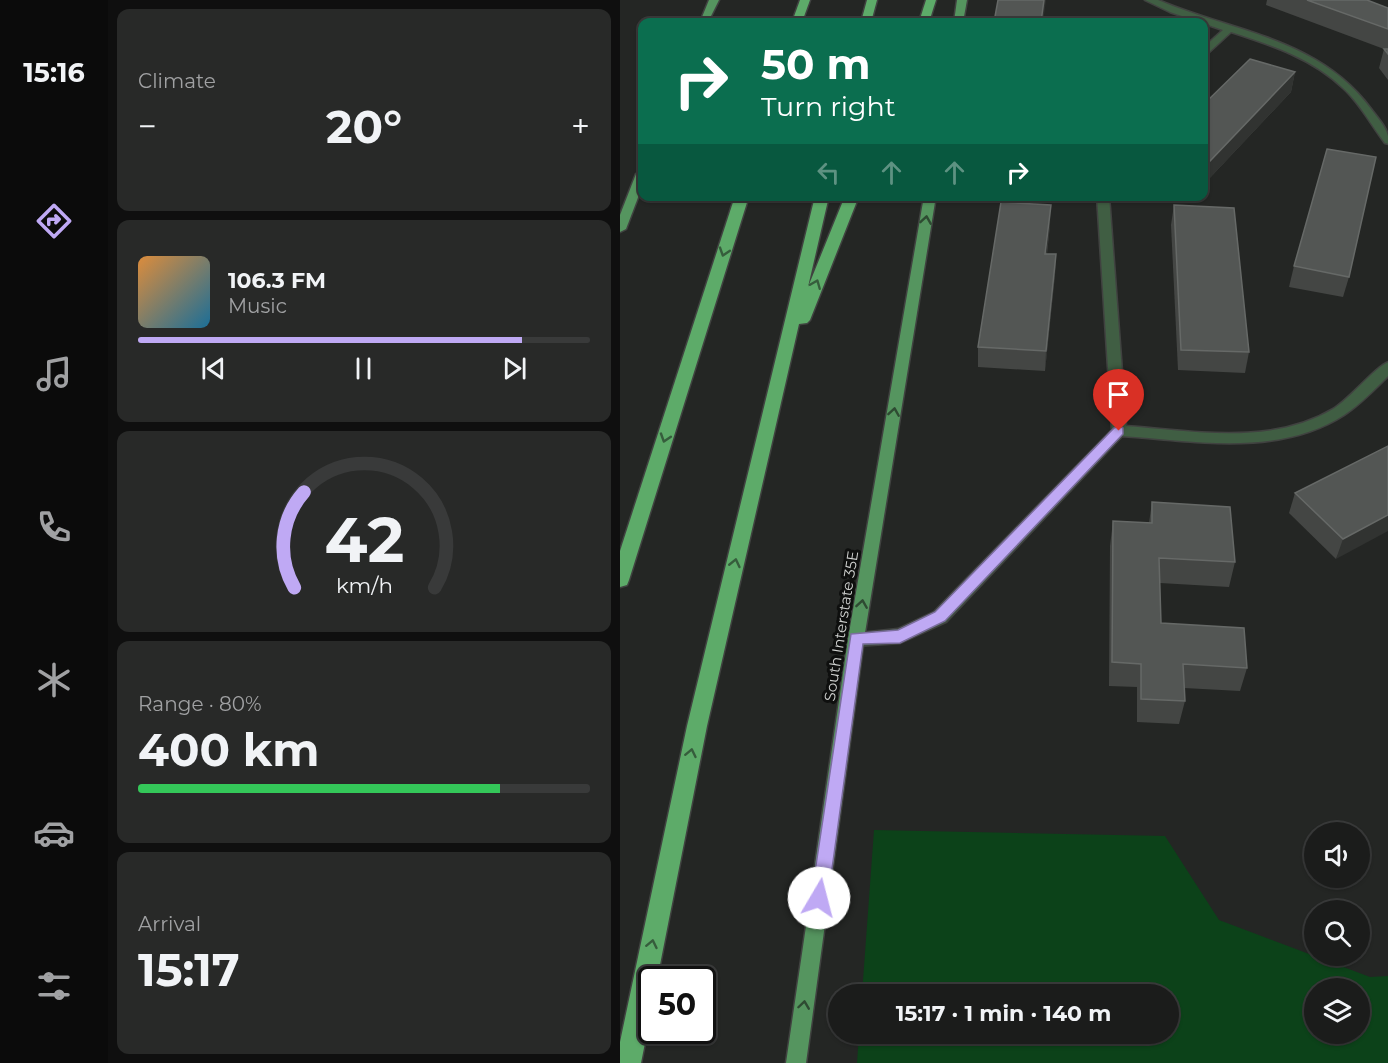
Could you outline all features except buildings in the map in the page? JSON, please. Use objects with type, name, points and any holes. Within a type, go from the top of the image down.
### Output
[{"type":"highway","points":[[798,18],[805,0]]},
{"type":"highway","points":[[867,18],[872,0]]},
{"type":"highway","points":[[925,18],[931,0]]},
{"type":"highway","points":[[620,580],[740,201]]},
{"type":"highway","points":[[628,1063],[697,726],[821,201]]},
{"type":"highway","points":[[778,377],[850,201]]},
{"type":"main road","points":[[706,18],[714,0]]},
{"type":"main road","points":[[960,18],[962,0]]},
{"type":"main road","points":[[620,229],[638,184]]},
{"type":"main road","name":"South Interstate 35E","points":[[796,1063],[856,639],[929,201]]},
{"type":"lane","points":[[1150,0],[1197,18]]},
{"type":"lane","points":[[1208,22],[1281,45],[1306,57],[1346,85],[1388,141]]},
{"type":"lane","points":[[1208,48],[1228,30]]},
{"type":"lane","points":[[856,639],[900,636],[940,617],[1119,431],[1103,201]]},
{"type":"lane","points":[[1119,431],[1247,437],[1296,430],[1337,413],[1388,366]]},
{"type":"green space","points":[[874,830],[1165,836],[1219,920],[1304,952],[1304,966],[1341,966],[1370,977],[1388,976],[1388,1063],[857,1063],[858,1044],[1179,1044],[1179,984],[863,984]]},
{"type":"route","points":[[819,898],[856,639],[900,636],[940,617],[1119,431]]}]
